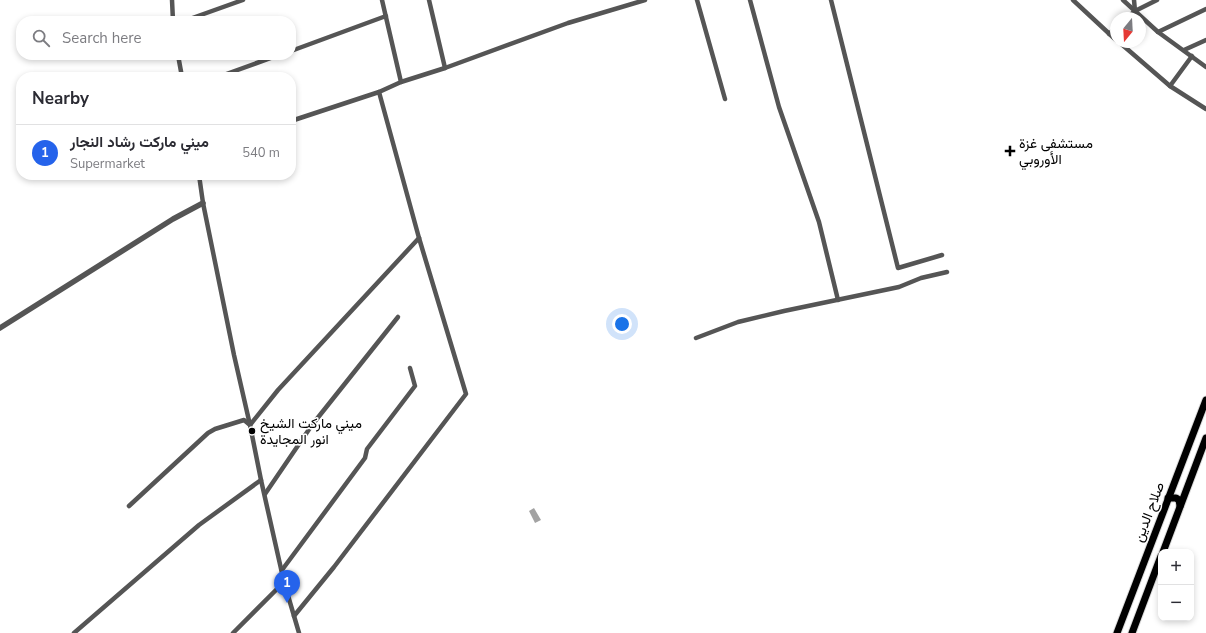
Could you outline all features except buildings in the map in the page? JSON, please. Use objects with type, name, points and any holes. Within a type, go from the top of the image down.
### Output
[{"type":"highway","name":"صلاح الدين","points":[[1117,633],[1206,400]]},
{"type":"highway","name":"صلاح الدين","points":[[1164,549],[1206,438]]},
{"type":"highway","points":[[1168,498],[1176,498],[1179,500],[1180,506]]},
{"type":"highway","name":"صلاح الدين","points":[[1132,633],[1158,564]]},
{"type":"street","points":[[172,0],[173,16]]},
{"type":"street","points":[[198,16],[243,0]]},
{"type":"street","points":[[382,0],[401,82]]},
{"type":"street","points":[[429,0],[445,68]]},
{"type":"street","points":[[296,119],[379,92],[401,82],[445,68],[568,23],[645,0]]},
{"type":"street","points":[[697,0],[725,99]]},
{"type":"street","points":[[750,0],[779,107],[819,222],[838,300]]},
{"type":"street","points":[[831,0],[898,268],[942,255]]},
{"type":"street","points":[[1073,0],[1109,34]]},
{"type":"street","points":[[1123,0],[1158,32],[1206,67]]},
{"type":"street","points":[[1134,0],[1135,11]]},
{"type":"street","points":[[1135,11],[1157,0]]},
{"type":"street","points":[[1158,32],[1206,9]]},
{"type":"street","points":[[296,49],[386,16]]},
{"type":"street","points":[[1184,50],[1206,40]]},
{"type":"street","points":[[1126,48],[1170,86],[1206,109]]},
{"type":"street","points":[[1170,86],[1192,56]]},
{"type":"street","points":[[179,60],[181,72]]},
{"type":"street","points":[[232,72],[265,60]]},
{"type":"street","points":[[294,616],[334,567],[466,394],[419,238],[379,92]]},
{"type":"street","points":[[200,180],[234,355],[261,480],[284,582],[299,633]]},
{"type":"street","points":[[0,328],[166,223],[203,203]]},
{"type":"street","points":[[250,425],[278,390],[419,238]]},
{"type":"street","points":[[696,338],[738,322],[899,286],[922,278],[947,272]]},
{"type":"street","points":[[265,494],[312,425],[398,317]]},
{"type":"street","points":[[282,570],[365,458],[367,450],[416,386],[410,368]]},
{"type":"street","points":[[129,506],[208,433],[215,429],[244,420],[250,425]]},
{"type":"street","points":[[74,633],[199,525],[261,480]]},
{"type":"street","points":[[233,633],[284,582]]},
{"type":"shaded area","points":[[534,508],[541,520],[535,523],[529,511]]},
{"type":"place","name":"مستشفى غزة الأوروبي","points":[[1010,151]]},
{"type":"place","name":"ميني ماركت الشيخ انور المجايدة","points":[[252,431]]},
{"type":"place","name":"ميني ماركت رشاد النجار","points":[[287,603]]}]
